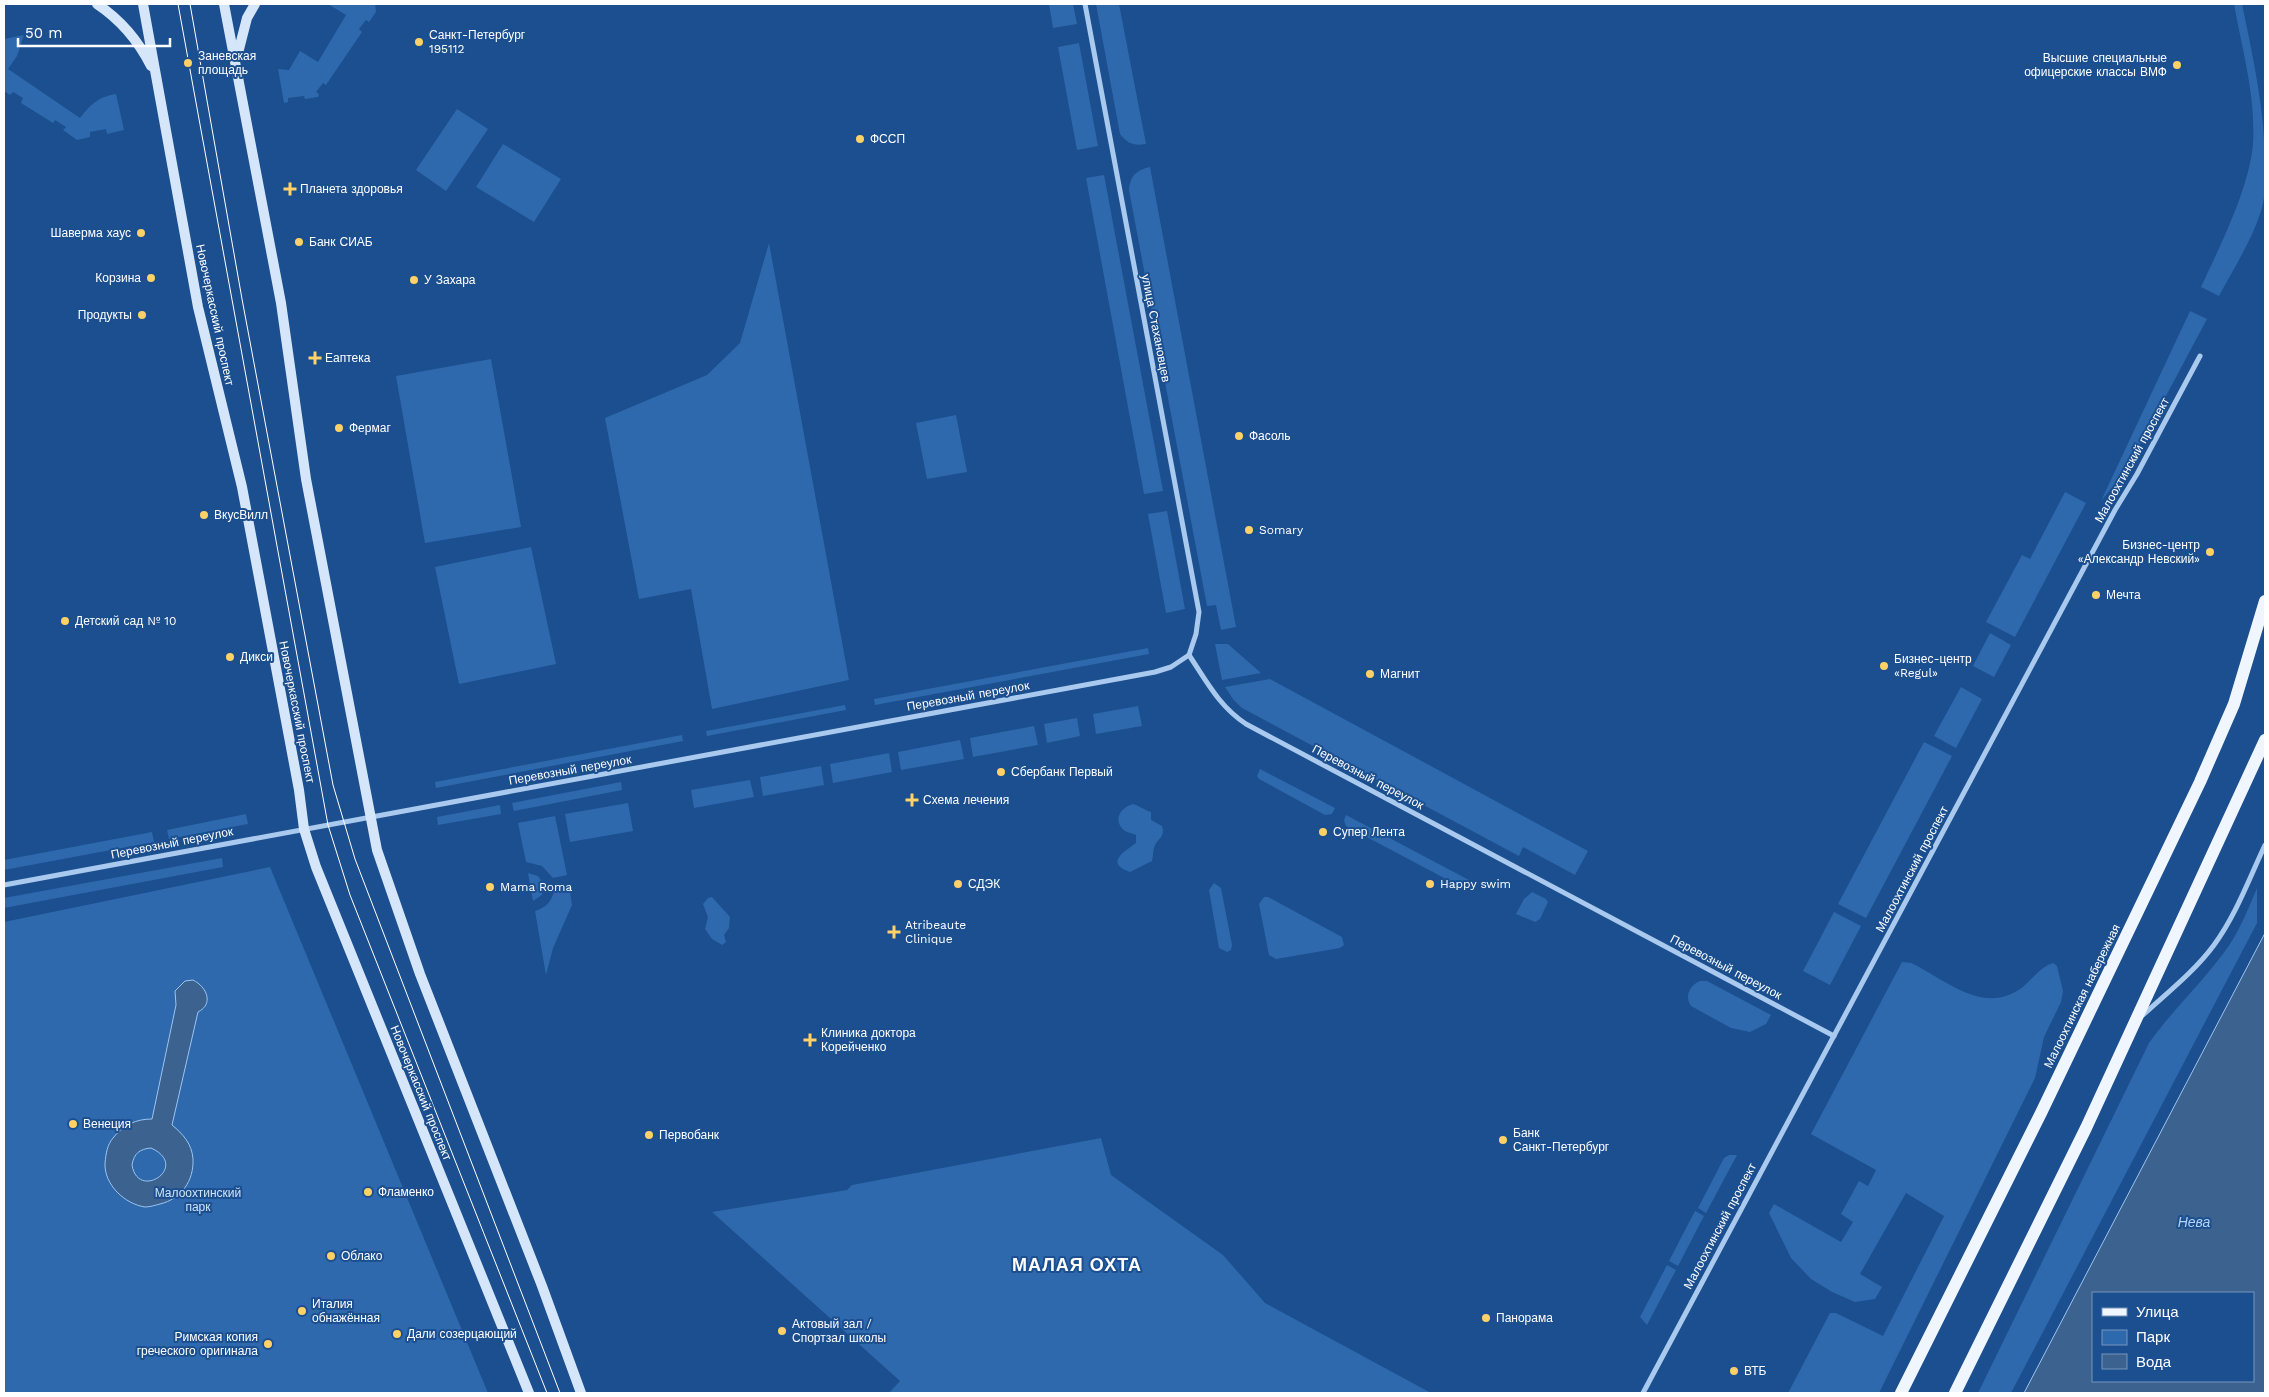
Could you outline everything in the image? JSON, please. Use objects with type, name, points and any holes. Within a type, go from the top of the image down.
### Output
[{"type":"main road","points":[[97,4],[123,24],[142,48],[156,78]]},
{"type":"main road","name":"Новочеркасский проспект","points":[[143,4],[198,307],[242,487],[299,790],[304,829],[320,876],[529,1393]]},
{"type":"main road","points":[[224,4],[281,304],[306,479],[369,818],[377,850],[420,974],[542,1286],[581,1393]]},
{"type":"main road","points":[[236,66],[239,44],[247,18],[255,4]]},
{"type":"main road","name":"Малоохтинская набережная","points":[[1901,1393],[2036,1122],[2200,782],[2234,704],[2265,601]]},
{"type":"main road","points":[[1955,1393],[2086,1128],[2265,740]]},
{"type":"street","name":"улица Стахановцев","points":[[1085,4],[1199,612],[1196,634],[1189,655]]},
{"type":"street","name":"Малоохтинский проспект","points":[[1642,1393],[2111,518],[2137,474],[2200,356]]},
{"type":"street","name":"Перевозный переулок","points":[[4,885],[1155,672],[1171,667],[1189,655],[1219,701],[1230,713],[1246,724],[1834,1036]]},
{"type":"street","points":[[2135,1022],[2189,973],[2213,946],[2226,926],[2265,846]]},
{"type":"green space","points":[[328,4],[375,4],[376,12],[369,22],[366,20],[359,29],[362,32],[326,85],[323,83],[316,92],[319,94],[318,97],[305,99],[304,96],[288,98],[288,102],[284,103],[278,69],[289,70],[300,51],[318,62],[346,15]]},
{"type":"green space","points":[[1049,4],[1073,4],[1077,24],[1053,28]]},
{"type":"green space","points":[[1096,4],[1119,4],[1146,144],[1132,144],[1120,134]]},
{"type":"green space","points":[[2234,4],[2242,4],[2258,84],[2263,125],[2265,188],[2263,205],[2253,233],[2219,296],[2201,287],[2225,236],[2240,198],[2246,180],[2253,144],[2250,91]]},
{"type":"green space","points":[[24,35],[17,56],[8,69],[80,118],[95,102],[116,94],[124,130],[107,134],[106,129],[90,132],[90,137],[77,140],[63,130],[66,127],[55,120],[53,123],[21,103],[23,98],[13,92],[10,95],[4,91],[4,39]]},
{"type":"green space","points":[[1079,43],[1098,146],[1077,150],[1058,47]]},
{"type":"green space","points":[[457,109],[488,129],[446,191],[416,170]]},
{"type":"green space","points":[[503,144],[561,179],[534,222],[476,187]]},
{"type":"green space","points":[[1150,167],[1236,627],[1221,630],[1216,605],[1207,606],[1129,190],[1132,177],[1141,170]]},
{"type":"green space","points":[[1104,175],[1163,491],[1144,494],[1086,178]]},
{"type":"green space","points":[[769,243],[849,680],[712,709],[691,589],[639,599],[605,418],[707,375],[740,343]]},
{"type":"green space","points":[[2190,311],[2207,319],[2127,469],[2101,501]]},
{"type":"green space","points":[[491,359],[521,527],[425,543],[396,376]]},
{"type":"green space","points":[[956,415],[967,472],[927,479],[916,423]]},
{"type":"green space","points":[[2065,492],[2086,503],[2015,637],[1986,622],[2022,555],[2030,559]]},
{"type":"green space","points":[[1167,511],[1185,609],[1166,613],[1148,514]]},
{"type":"green space","points":[[531,547],[556,664],[459,684],[435,567]]},
{"type":"green space","points":[[1990,633],[2011,645],[1994,677],[1973,666]]},
{"type":"green space","points":[[1215,644],[1228,644],[1261,673],[1222,680]]},
{"type":"green space","points":[[1148,648],[1149,654],[875,705],[874,699]]},
{"type":"green space","points":[[1270,679],[1588,851],[1575,875],[1523,847],[1519,856],[1242,708],[1225,687]]},
{"type":"green space","points":[[1961,687],[1982,699],[1956,748],[1934,736]]},
{"type":"green space","points":[[845,705],[846,710],[707,736],[706,731]]},
{"type":"green space","points":[[1138,706],[1142,726],[1096,734],[1093,714]]},
{"type":"green space","points":[[1077,718],[1080,736],[1047,743],[1044,724]]},
{"type":"green space","points":[[1034,726],[1038,745],[973,757],[970,738]]},
{"type":"green space","points":[[682,735],[683,741],[436,788],[435,782]]},
{"type":"green space","points":[[960,740],[964,759],[901,770],[898,752]]},
{"type":"green space","points":[[1924,742],[1952,756],[1866,918],[1838,904]]},
{"type":"green space","points":[[889,753],[892,772],[833,783],[830,764]]},
{"type":"green space","points":[[821,766],[824,785],[763,796],[760,777]]},
{"type":"green space","points":[[1260,769],[1335,808],[1332,814],[1325,815],[1259,779],[1257,776]]},
{"type":"green space","points":[[750,780],[754,797],[694,808],[691,790]]},
{"type":"green space","points":[[621,782],[622,790],[514,811],[512,803]]},
{"type":"green space","points":[[628,803],[633,831],[570,842],[565,814]]},
{"type":"green space","points":[[1133,804],[1151,812],[1151,820],[1162,826],[1163,833],[1154,848],[1152,861],[1130,872],[1118,865],[1118,861],[1122,853],[1136,843],[1136,835],[1122,829],[1119,823],[1119,816],[1126,807]]},
{"type":"green space","points":[[500,805],[501,814],[438,825],[437,817]]},
{"type":"green space","points":[[246,814],[248,824],[169,839],[167,830]]},
{"type":"green space","points":[[1346,815],[1469,880],[1467,885],[1461,887],[1346,826],[1344,820]]},
{"type":"green space","points":[[555,816],[567,875],[553,878],[542,866],[526,862],[518,823]]},
{"type":"green space","points":[[152,832],[154,842],[4,870],[4,860]]},
{"type":"green space","points":[[222,858],[223,867],[4,908],[4,898]]},
{"type":"green space","name":"Малоохтинский парк","points":[[270,867],[488,1393],[4,1393],[4,922]]},
{"type":"green space","points":[[528,873],[538,876],[544,885],[542,895],[533,901]]},
{"type":"green space","points":[[1214,883],[1221,888],[1232,945],[1231,950],[1227,952],[1219,948],[1209,890]]},
{"type":"green space","points":[[569,885],[572,905],[553,948],[546,975],[535,911],[543,908],[548,903],[555,888]]},
{"type":"green space","points":[[2257,888],[2257,923],[2011,1393],[1978,1393],[2149,1043],[2230,944]]},
{"type":"green space","points":[[1532,892],[1548,902],[1540,919],[1535,922],[1516,914],[1524,899]]},
{"type":"green space","points":[[712,897],[730,917],[729,928],[724,935],[726,942],[722,945],[712,939],[705,929],[708,917],[703,904],[708,898]]},
{"type":"green space","points":[[1264,897],[1268,897],[1342,937],[1344,945],[1340,948],[1276,959],[1269,955],[1259,904]]},
{"type":"green space","points":[[1834,912],[1861,926],[1830,985],[1803,971]]},
{"type":"green space","points":[[1902,962],[1911,963],[1964,992],[1992,998],[2006,996],[2020,989],[2040,971],[2053,963],[2057,966],[2063,991],[2061,1002],[2044,1037],[2035,1078],[1879,1393],[1788,1393],[1830,1313],[1836,1313],[1883,1336],[1944,1216],[1906,1193],[1860,1274],[1882,1287],[1875,1299],[1855,1302],[1832,1292],[1811,1279],[1791,1258],[1769,1213],[1774,1204],[1841,1242],[1853,1222],[1841,1214],[1859,1181],[1868,1186],[1876,1170],[1811,1134]]},
{"type":"green space","points":[[1700,981],[1707,981],[1771,1015],[1766,1024],[1750,1032],[1731,1028],[1691,1006],[1688,998],[1689,991],[1693,985]]},
{"type":"green space","points":[[1101,1138],[1111,1175],[1223,1255],[1265,1303],[1431,1393],[889,1393],[900,1381],[712,1212],[847,1190],[852,1185]]},
{"type":"green space","points":[[1729,1155],[1737,1155],[1706,1213],[1698,1208],[1724,1158]]},
{"type":"green space","points":[[1695,1211],[1704,1216],[1678,1266],[1669,1261]]},
{"type":"green space","points":[[1667,1265],[1676,1270],[1647,1325],[1640,1317]]},
{"type":"water","name":"Нева","points":[[2265,933],[2265,1393],[2024,1393]]},
{"type":"water","points":[[193,980],[198,983],[207,996],[206,1005],[198,1012],[172,1125],[189,1144],[193,1167],[189,1182],[174,1198],[167,1202],[145,1207],[123,1198],[112,1186],[106,1171],[106,1153],[111,1141],[126,1126],[141,1120],[152,1119],[176,1005],[175,991],[185,981]],"holes":[[[151,1148],[162,1155],[166,1163],[164,1171],[159,1177],[151,1181],[143,1180],[136,1176],[132,1165],[134,1157],[138,1152]]]},
{"type":"tram line","points":[[178,4],[328,825],[350,895],[547,1393]]},
{"type":"tram line","points":[[190,4],[242,299],[333,785],[355,859],[560,1393]]},
{"type":"place","name":"Санкт-Петербург 195112","points":[[419,42]]},
{"type":"place","name":"Заневская площадь","points":[[188,63]]},
{"type":"place","name":"Высшие специальные офицерские классы ВМФ","points":[[2177,65]]},
{"type":"place","name":"ФССП","points":[[860,139]]},
{"type":"place","name":"Планета здоровья","points":[[290,189]]},
{"type":"place","name":"Шаверма хаус","points":[[141,233]]},
{"type":"place","name":"Банк СИАБ","points":[[299,242]]},
{"type":"place","name":"Корзина","points":[[151,278]]},
{"type":"place","name":"У Захара","points":[[414,280]]},
{"type":"place","name":"Продукты","points":[[142,315]]},
{"type":"place","name":"Еаптека","points":[[315,358]]},
{"type":"place","name":"Фермаг","points":[[339,428]]},
{"type":"place","name":"Фасоль","points":[[1239,436]]},
{"type":"place","name":"ВкусВилл","points":[[204,515]]},
{"type":"place","name":"Somary","points":[[1249,530]]},
{"type":"place","name":"Бизнес-центр «Александр Невский»","points":[[2210,552]]},
{"type":"place","name":"Мечта","points":[[2096,595]]},
{"type":"place","name":"Детский сад № 10","points":[[65,621]]},
{"type":"place","name":"Дикси","points":[[230,657]]},
{"type":"place","name":"Бизнес-центр «Regul»","points":[[1884,666]]},
{"type":"place","name":"Магнит","points":[[1370,674]]},
{"type":"place","name":"Сбербанк Первый","points":[[1001,772]]},
{"type":"place","name":"Схема лечения","points":[[912,800]]},
{"type":"place","name":"Супер Лента","points":[[1323,832]]},
{"type":"place","name":"СДЭК","points":[[958,884]]},
{"type":"place","name":"Happy swim","points":[[1430,884]]},
{"type":"place","name":"Mama Roma","points":[[490,887]]},
{"type":"place","name":"Atribeaute Clinique","points":[[894,932]]},
{"type":"place","name":"Клиника доктора Корейченко","points":[[810,1040]]},
{"type":"place","name":"Венеция","points":[[73,1124]]},
{"type":"place","name":"Первобанк","points":[[649,1135]]},
{"type":"place","name":"Банк Санкт-Петербург","points":[[1503,1140]]},
{"type":"place","name":"Фламенко","points":[[368,1192]]},
{"type":"place","name":"Облако","points":[[331,1256]]},
{"type":"place","name":"Италия обнажённая","points":[[302,1311]]},
{"type":"place","name":"Панорама","points":[[1486,1318]]},
{"type":"place","name":"Актовый зал / Спортзал школы","points":[[782,1331]]},
{"type":"place","name":"Дали созерцающий","points":[[397,1334]]},
{"type":"place","name":"Римская копия греческого оригинала","points":[[268,1344]]},
{"type":"place","name":"ВТБ","points":[[1734,1371]]},
{"type":"district","name":"МАЛАЯ ОХТА","points":[[1077,1265]]}]
